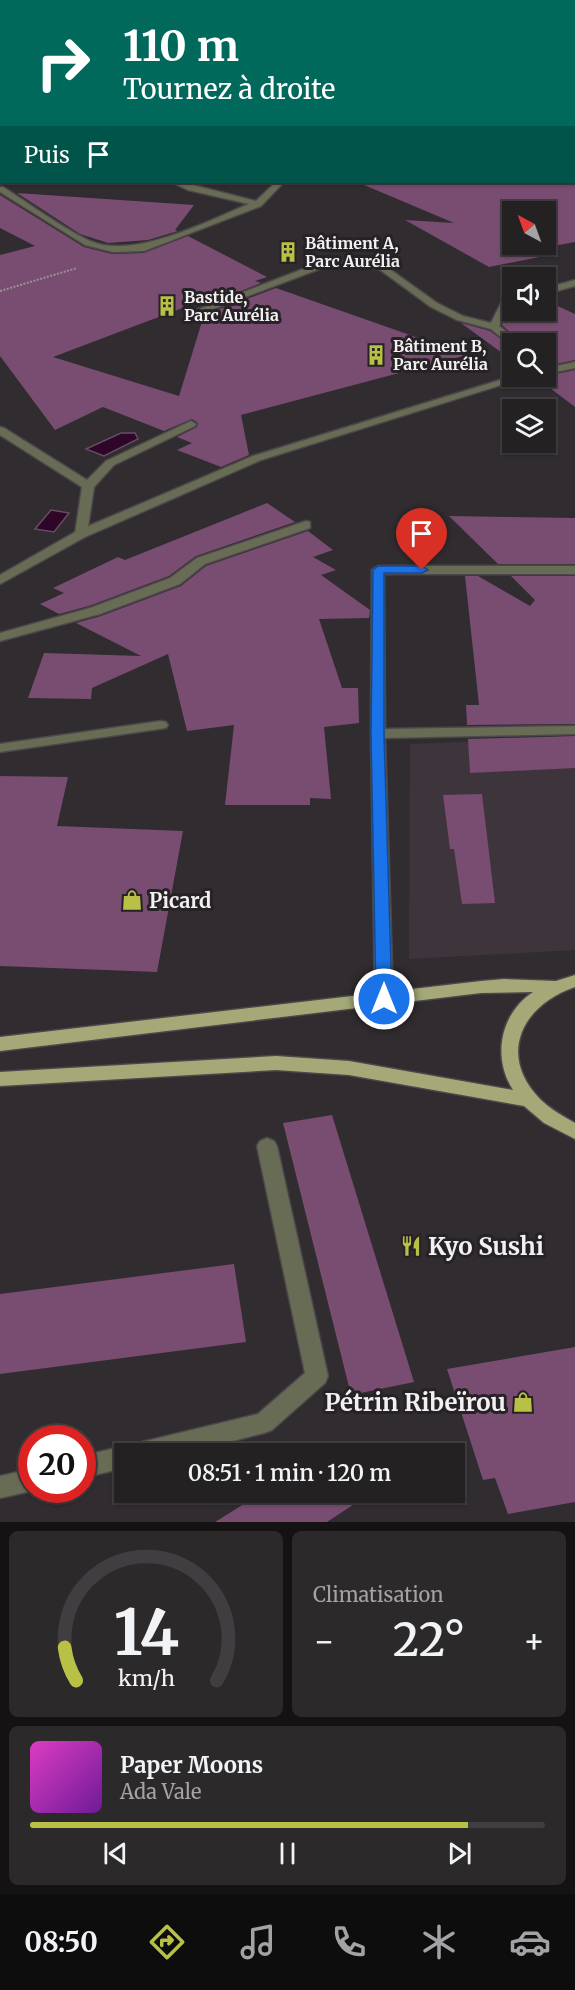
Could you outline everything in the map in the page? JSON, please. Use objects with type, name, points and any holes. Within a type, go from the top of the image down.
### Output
[{"type":"main road","points":[[0,1044],[504,985],[553,986],[575,981]]},
{"type":"main road","points":[[553,986],[527,1004],[515,1022],[510,1045],[513,1070],[530,1100],[575,1133]]},
{"type":"main road","points":[[0,1079],[276,1063],[349,1068],[530,1100]]},
{"type":"street","points":[[178,183],[258,204]]},
{"type":"street","points":[[0,189],[88,243],[113,249],[144,248],[258,204],[279,183]]},
{"type":"street","points":[[189,315],[329,262],[381,267],[434,305],[460,318],[494,327],[502,333]]},
{"type":"street","points":[[556,288],[575,283]]},
{"type":"street","points":[[494,327],[502,310]]},
{"type":"street","points":[[556,368],[575,365]]},
{"type":"street","points":[[0,580],[81,534],[257,458],[502,382]]},
{"type":"street","points":[[81,534],[88,486],[110,463],[191,424]]},
{"type":"street","points":[[0,430],[88,486]]},
{"type":"street","points":[[0,637],[95,611],[175,580],[201,561],[306,525]]},
{"type":"street","points":[[384,999],[378,734],[378,570],[575,570]]},
{"type":"street","points":[[0,747],[161,725]]},
{"type":"street","points":[[378,734],[575,730]]},
{"type":"street","points":[[181,1443],[264,1422],[317,1376],[267,1146]]},
{"type":"street","points":[[96,1464],[114,1459]]},
{"type":"street","points":[[0,1487],[18,1483]]},
{"type":"path","points":[[0,291],[78,268]]},
{"type":"shaded area","points":[[121,433],[135,433],[138,439],[104,456],[86,449]]},
{"type":"shaded area","points":[[51,510],[69,513],[54,532],[35,529]]},
{"type":"shaded area","points":[[575,738],[575,950],[409,959],[410,744]]},
{"type":"building","points":[[359,183],[575,183],[575,242],[556,246],[556,201],[502,201],[502,255],[550,255],[489,267],[405,220],[454,223]]},
{"type":"building","points":[[17,193],[194,205],[175,230],[178,231],[148,240],[108,243],[80,234]]},
{"type":"building","points":[[0,195],[84,247],[112,254],[144,253],[188,236],[267,277],[255,281],[261,283],[208,304],[209,298],[53,357],[179,396],[204,315],[276,288],[467,355],[241,415],[249,455],[221,467],[177,450],[192,443],[177,437],[197,427],[198,423],[192,419],[164,431],[103,407],[55,430],[0,356],[0,255],[35,246],[0,228]]},
{"type":"building","points":[[556,305],[575,314],[575,360],[556,364],[556,333],[511,333],[502,325],[504,321],[556,321]]},
{"type":"building","points":[[461,323],[490,331],[502,340],[502,353]]},
{"type":"building","points":[[575,370],[575,407],[549,387],[556,387],[556,374]]},
{"type":"building","points":[[267,503],[295,522],[196,556],[169,576],[89,606],[59,614],[40,604],[64,593],[53,588],[118,557],[125,560]]},
{"type":"building","points":[[449,516],[575,518],[575,564],[498,564]]},
{"type":"building","points":[[308,531],[333,550],[313,557],[336,570],[321,575],[370,610],[369,618],[319,619],[342,688],[358,688],[359,723],[324,727],[331,799],[310,798],[310,805],[225,805],[234,725],[187,731],[168,654],[92,688],[91,699],[28,698],[44,653],[141,656],[76,623],[181,586],[206,566]]},
{"type":"building","points":[[465,576],[478,576],[530,606],[535,600],[511,576],[575,576],[575,724],[467,725],[466,705],[479,705]]},
{"type":"building","points":[[575,736],[575,768],[470,773],[468,739]]},
{"type":"building","points":[[0,776],[68,777],[57,826],[183,831],[157,972],[0,966]]},
{"type":"building","points":[[482,794],[495,903],[462,904],[454,849],[450,849],[443,795]]},
{"type":"building","points":[[332,1115],[414,1382],[351,1395],[283,1123]]},
{"type":"building","points":[[234,1264],[246,1342],[0,1374],[0,1294]]},
{"type":"building","name":"Pétrin Ribeïrou","points":[[575,1347],[575,1502],[508,1514],[495,1478],[483,1480],[447,1369]]},
{"type":"building","points":[[245,1503],[356,1503],[327,1522],[215,1522]]},
{"type":"place","name":"Bâtiment A, Parc Aurélia","points":[[288,252]]},
{"type":"place","name":"Bastide, Parc Aurélia","points":[[167,306]]},
{"type":"place","name":"Bâtiment B, Parc Aurélia","points":[[376,355]]},
{"type":"place","name":"Picard","points":[[132,900]]},
{"type":"place","name":"Kyo Sushi","points":[[411,1246]]},
{"type":"place","name":"Pétrin Ribeïrou","points":[[523,1402]]},
{"type":"route","points":[[384,999],[378,734],[378,570],[422,570]]}]
